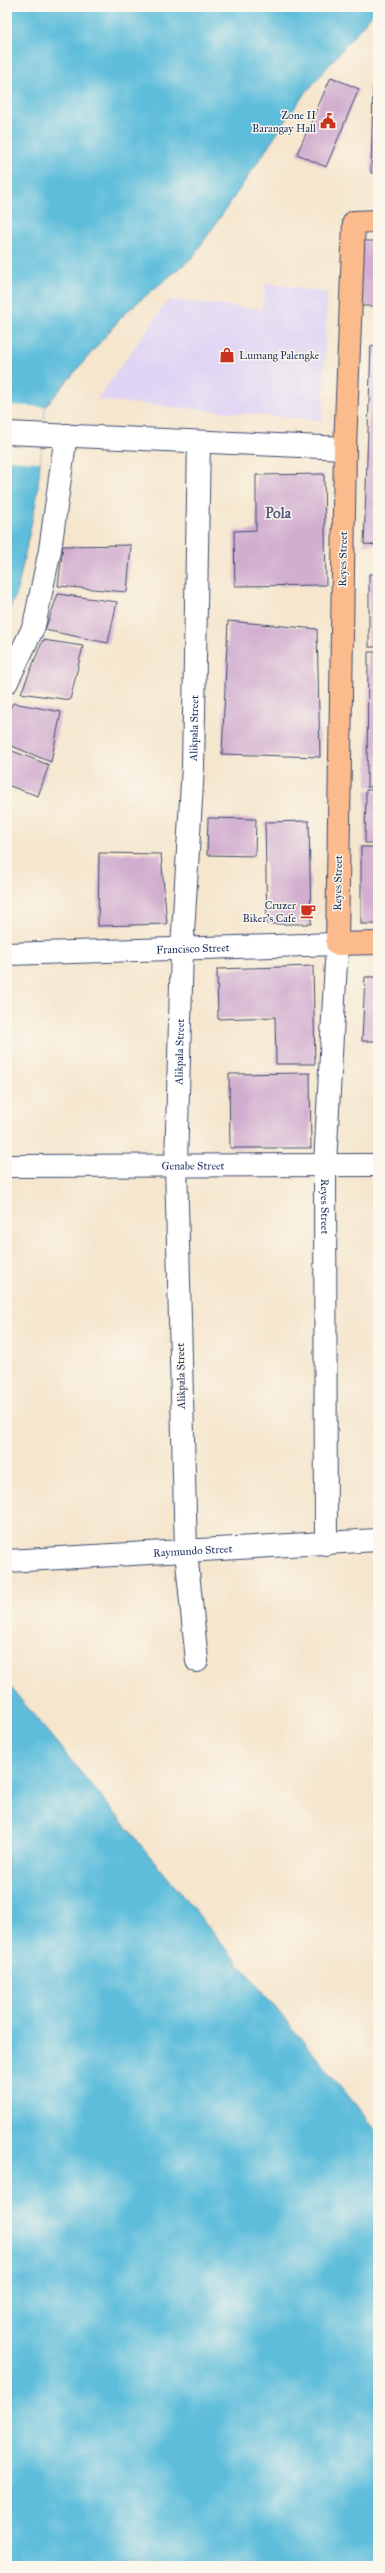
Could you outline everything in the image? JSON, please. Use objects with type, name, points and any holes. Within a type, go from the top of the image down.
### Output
[{"type":"main road","name":"Reyes Street","points":[[337,944],[345,448],[354,222],[378,220]]},
{"type":"main road","name":"Francisco Street","points":[[337,944],[378,943]]},
{"type":"street","points":[[7,432],[199,443],[345,448]]},
{"type":"street","points":[[7,682],[34,626],[50,550],[56,435]]},
{"type":"street","name":"Alikpala Street","points":[[198,1661],[186,1552],[176,1165],[182,949],[193,767],[199,443]]},
{"type":"street","name":"Francisco Street","points":[[7,954],[337,944]]},
{"type":"street","name":"Reyes Street","points":[[326,1544],[325,1164],[337,944]]},
{"type":"street","name":"Genabe Street","points":[[7,1166],[378,1165]]},
{"type":"street","name":"Raymundo Street","points":[[7,1561],[378,1540]]},
{"type":"shaded area","name":"Lumang Palengke","points":[[266,283],[327,293],[323,421],[97,400],[168,300],[262,309]]},
{"type":"water","points":[[7,7],[378,7],[302,97],[193,257],[126,312],[45,407],[37,497],[17,592],[7,615]]},
{"type":"water","points":[[7,1683],[378,2132],[378,2566],[7,2566]]},
{"type":"pier","points":[[7,405],[45,407],[40,462],[7,460]]},
{"type":"building","name":"Zone II Barangay Hall","points":[[331,77],[359,89],[326,167],[297,154]]},
{"type":"building","points":[[373,86],[378,87],[378,173],[371,173]]},
{"type":"building","points":[[359,241],[378,241],[378,306],[359,306]]},
{"type":"building","points":[[371,346],[378,347],[378,545],[364,544]]},
{"type":"building","points":[[324,474],[326,585],[235,586],[234,531],[256,530],[256,475]]},
{"type":"building","points":[[131,545],[127,592],[58,586],[63,546]]},
{"type":"building","points":[[369,574],[378,574],[378,647],[369,647]]},
{"type":"building","points":[[58,594],[117,602],[108,643],[45,630]]},
{"type":"building","points":[[228,621],[317,629],[320,757],[222,754]]},
{"type":"building","points":[[43,640],[83,646],[70,700],[21,693]]},
{"type":"building","points":[[368,652],[378,652],[378,787],[367,787]]},
{"type":"building","points":[[13,703],[61,712],[51,762],[7,744],[7,714]]},
{"type":"building","points":[[7,749],[49,765],[38,796],[7,785]]},
{"type":"building","points":[[366,790],[378,790],[378,843],[365,843]]},
{"type":"building","points":[[208,818],[256,819],[255,856],[207,855]]},
{"type":"building","points":[[309,821],[311,924],[267,924],[265,822]]},
{"type":"building","points":[[361,847],[378,847],[378,924],[361,924]]},
{"type":"building","points":[[99,853],[161,854],[167,924],[98,926]]},
{"type":"building","points":[[313,966],[315,1064],[276,1064],[275,1017],[218,1019],[217,969]]},
{"type":"building","points":[[365,977],[378,977],[378,1041],[362,1041]]},
{"type":"building","points":[[310,1073],[311,1148],[230,1148],[229,1074]]},
{"type":"place","name":"Zone II Barangay Hall","points":[[328,121]]},
{"type":"place","name":"Lumang Palengke","points":[[227,355]]},
{"type":"place","name":"Cruzer Biker’s Cafe","points":[[308,911]]},
{"type":"district","name":"Pola","points":[[278,513]]}]
